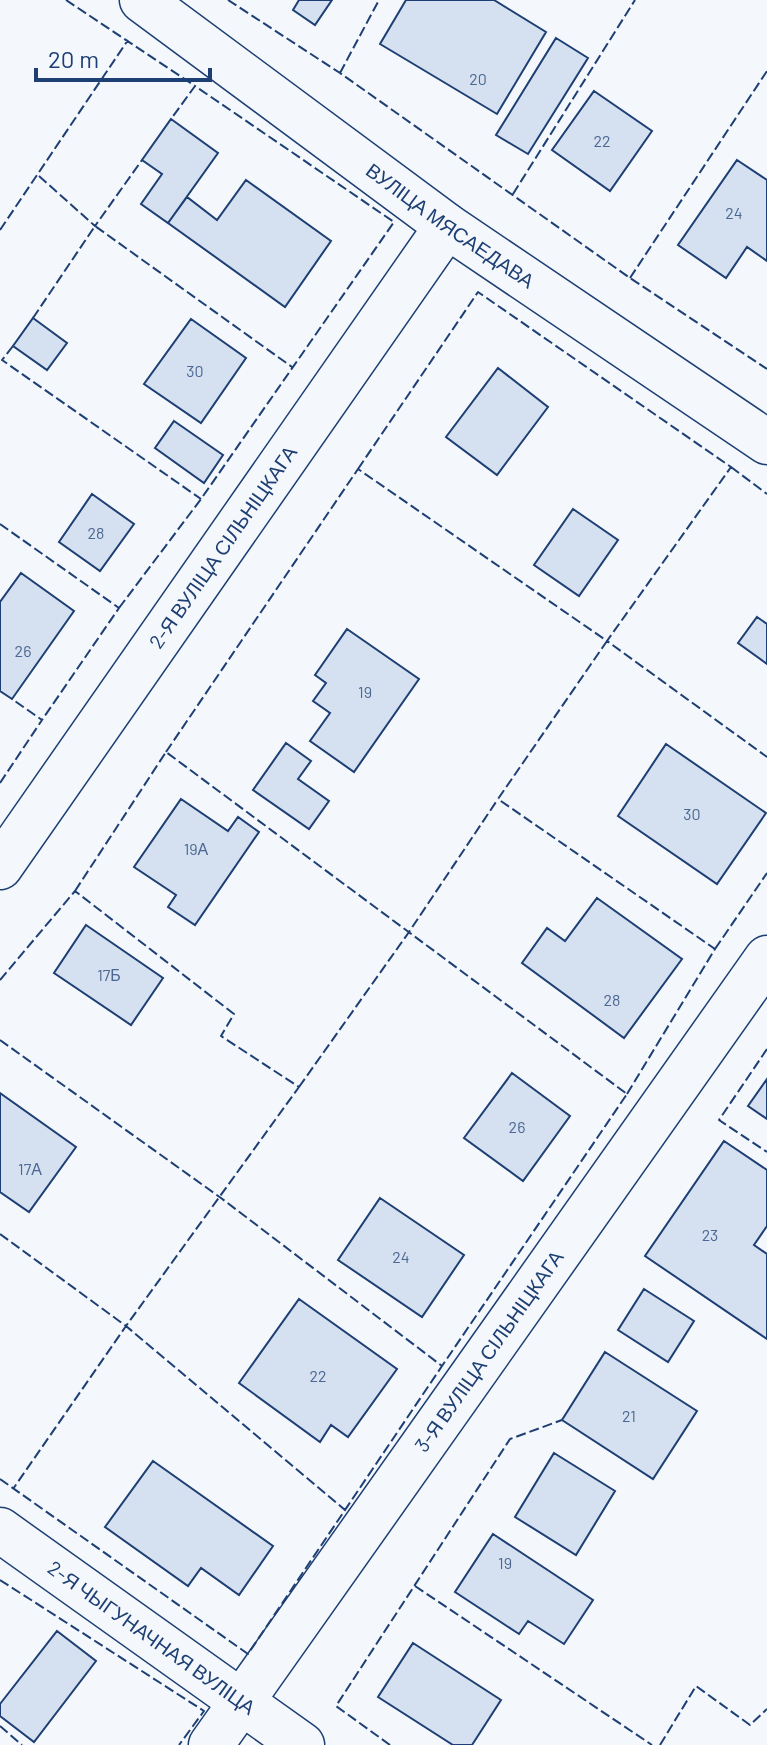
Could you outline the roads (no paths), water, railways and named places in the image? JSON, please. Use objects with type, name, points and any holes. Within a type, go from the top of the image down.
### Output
[{"type":"street","name":"ВУЛІЦА МЯСАЕДАВА","points":[[142,0],[447,226],[767,442]]},
{"type":"street","name":"2-Я ВУЛІЦА СІЛЬНІЦКАГА","points":[[0,867],[447,226]]},
{"type":"street","name":"3-Я ВУЛІЦА СІЛЬНІЦКАГА","points":[[211,1745],[767,958]]},
{"type":"street","name":"2-Я ЧЫГУНАЧНАЯ ВУЛІЦА","points":[[0,1530],[302,1745]]}]
